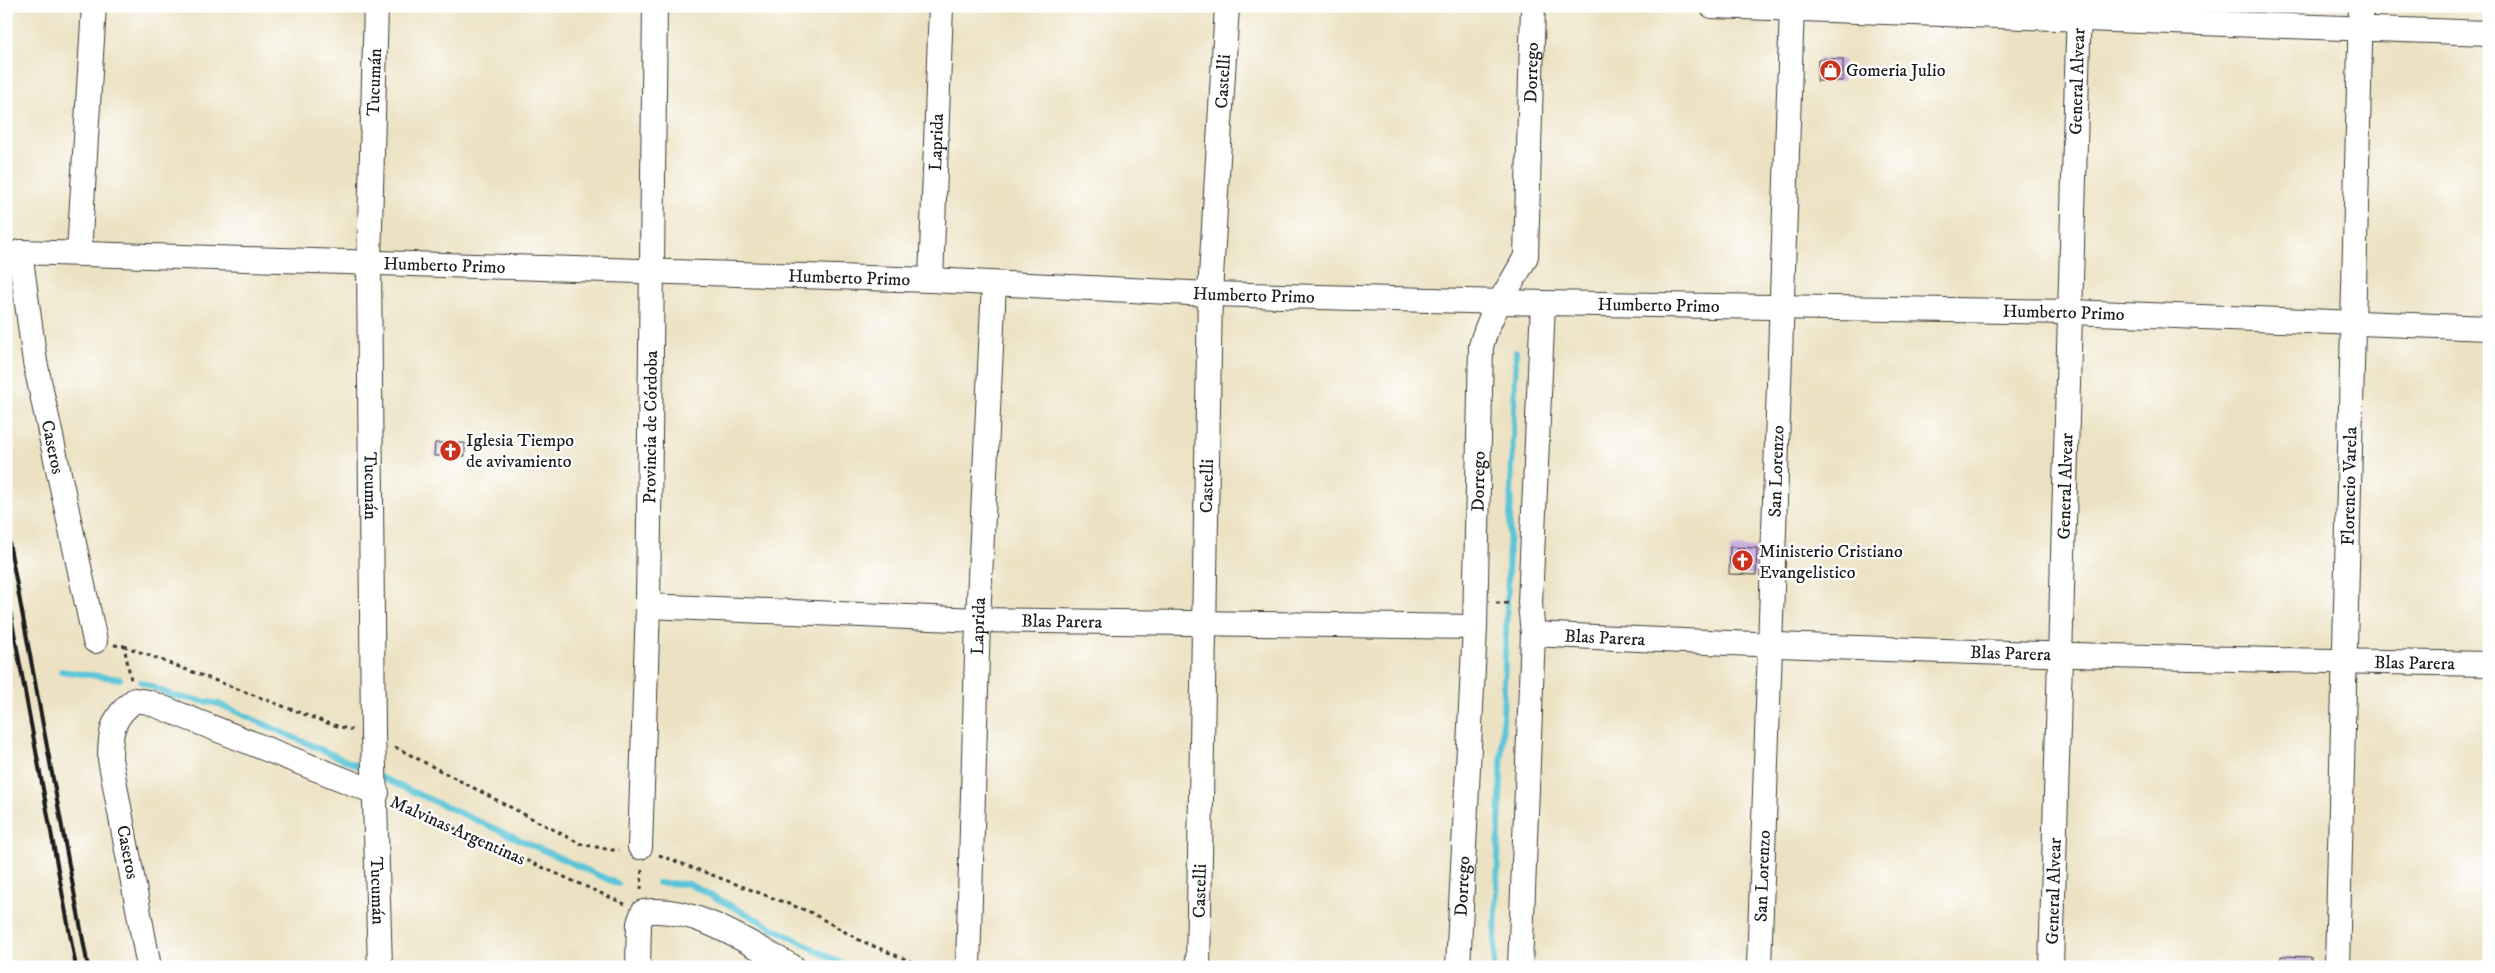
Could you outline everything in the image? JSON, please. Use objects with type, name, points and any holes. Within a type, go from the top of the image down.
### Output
[{"type":"street","points":[[79,253],[94,6]]},
{"type":"street","name":"Tucumán","points":[[376,6],[369,262],[374,741],[380,967]]},
{"type":"street","name":"Provincia de Córdoba","points":[[641,856],[648,606],[656,6]]},
{"type":"street","name":"Laprida","points":[[931,280],[941,6]]},
{"type":"street","name":"Castelli","points":[[1198,967],[1206,624],[1210,294],[1227,6]]},
{"type":"street","name":"Dorrego","points":[[1458,967],[1475,627],[1482,346],[1487,324],[1497,302],[1517,274],[1526,256],[1532,6]]},
{"type":"street","points":[[1712,6],[2361,17],[2489,33]]},
{"type":"street","name":"San Lorenzo","points":[[1759,967],[1792,8]]},
{"type":"street","name":"General Alvear","points":[[2050,967],[2079,12]]},
{"type":"street","name":"Florencio Varela","points":[[2337,967],[2361,17]]},
{"type":"street","name":"Humberto Primo","points":[[20,252],[931,280],[1210,294],[1543,303],[2070,312],[2489,328]]},
{"type":"street","name":"Caseros","points":[[20,252],[35,362],[95,641]]},
{"type":"street","name":"Laprida","points":[[968,967],[978,620],[994,284]]},
{"type":"street","points":[[1520,967],[1533,634],[1530,603],[1543,303]]},
{"type":"street","name":"Blas Parera","points":[[648,606],[978,620],[1475,627]]},
{"type":"street","name":"Blas Parera","points":[[1533,634],[1771,646],[2060,655],[2489,664]]},
{"type":"street","name":"Caseros","points":[[128,705],[110,737],[110,759],[149,967]]},
{"type":"street","name":"Malvinas Argentinas","points":[[128,705],[169,710],[376,789]]},
{"type":"street","points":[[638,967],[639,923],[642,902],[656,910],[684,915],[718,927],[793,967]]},
{"type":"path","points":[[95,641],[124,646],[374,741]]},
{"type":"path","points":[[124,646],[128,705]]},
{"type":"path","name":"Malvinas Argentinas","points":[[376,789],[642,902]]},
{"type":"path","points":[[641,856],[642,902]]},
{"type":"building","name":"Gomeria Julio","points":[[1818,59],[1843,59],[1843,81],[1817,81]]},
{"type":"building","name":"Iglesia Tiempo de avivamiento","points":[[435,443],[465,443],[465,456],[434,456]]},
{"type":"building","name":"Ministerio Cristiano Evangelistico","points":[[1730,547],[1757,548],[1756,575],[1729,574]]},
{"type":"building","points":[[2281,956],[2311,957],[2311,967],[2280,967]]},
{"type":"waterway","points":[[1494,967],[1516,352]]},
{"type":"waterway","points":[[61,671],[120,679]]},
{"type":"waterway","points":[[141,682],[174,696],[219,704],[369,771]]},
{"type":"waterway","points":[[380,777],[618,884]]},
{"type":"waterway","points":[[658,883],[689,884],[848,967]]},
{"type":"railway","points":[[6,526],[88,967]]},
{"type":"railway","points":[[6,589],[76,967]]},
{"type":"place","name":"Gomeria Julio","points":[[1830,70]]},
{"type":"place","name":"Iglesia Tiempo de avivamiento","points":[[450,450]]},
{"type":"place","name":"Ministerio Cristiano Evangelistico","points":[[1743,561]]}]
